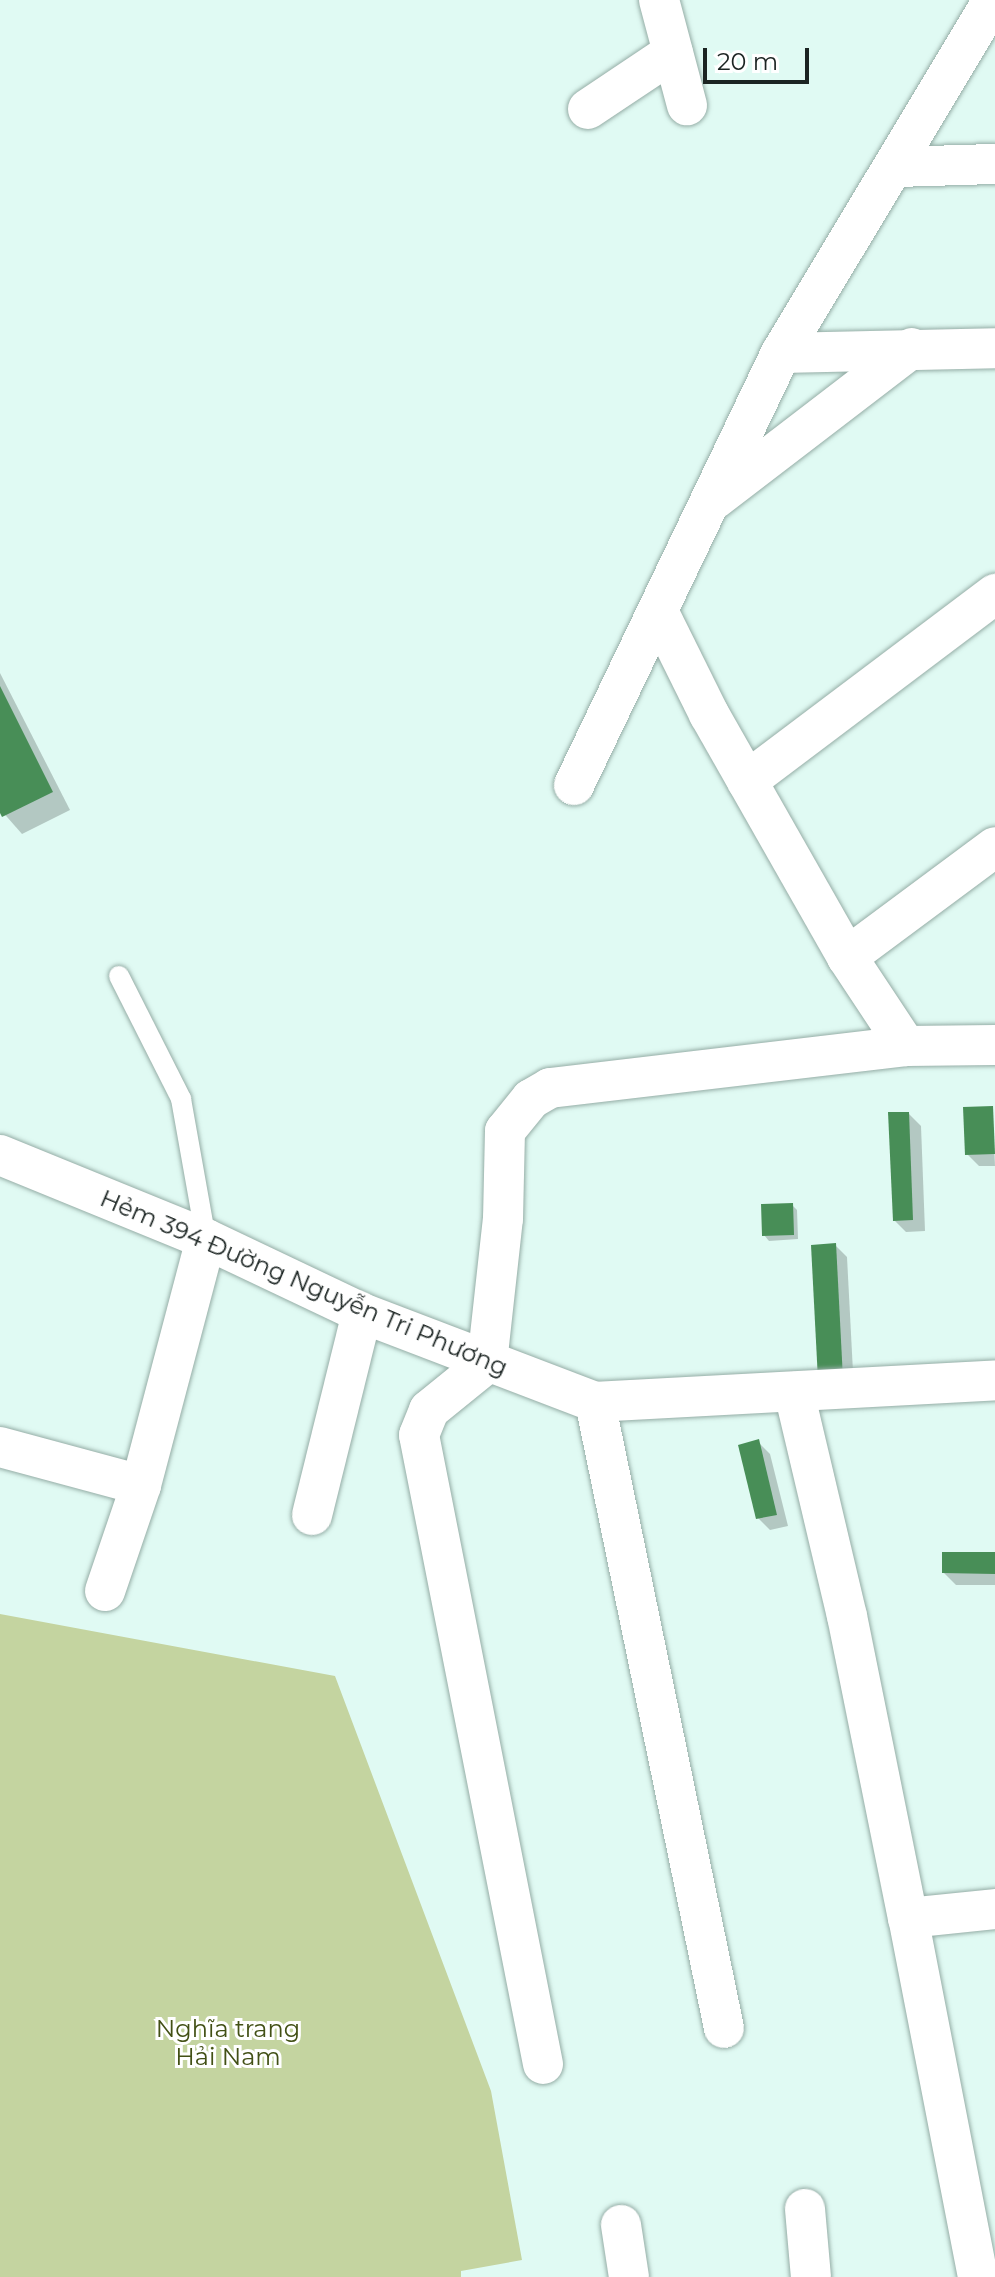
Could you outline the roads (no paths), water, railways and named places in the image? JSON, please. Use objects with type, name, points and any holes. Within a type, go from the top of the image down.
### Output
[{"type":"street","points":[[659,0],[687,105]]},
{"type":"street","points":[[574,785],[781,353],[897,167],[993,0]]},
{"type":"street","points":[[588,109],[673,52]]},
{"type":"street","points":[[897,167],[995,164]]},
{"type":"street","points":[[711,502],[912,348]]},
{"type":"street","points":[[781,353],[995,348]]},
{"type":"street","points":[[747,781],[995,594]]},
{"type":"street","points":[[659,613],[747,781],[847,957],[906,1046]]},
{"type":"street","points":[[847,957],[995,847]]},
{"type":"street","points":[[543,2064],[419,1435],[429,1410],[487,1363],[503,1219],[503,1142],[531,1099],[550,1088],[906,1046],[995,1045]]},
{"type":"street","name":"Hẻm 394 Đường Nguyễn Tri Phương","points":[[0,1155],[206,1239],[362,1313],[595,1402],[995,1380]]},
{"type":"street","points":[[105,1591],[141,1485],[206,1239]]},
{"type":"street","points":[[312,1515],[362,1313]]},
{"type":"street","points":[[794,1392],[847,1616],[978,2277]]},
{"type":"street","points":[[595,1402],[724,2028]]},
{"type":"street","points":[[0,1447],[141,1485]]},
{"type":"street","points":[[908,1918],[995,1909]]},
{"type":"street","points":[[805,2209],[811,2277]]},
{"type":"street","points":[[621,2225],[629,2277]]},
{"type":"lane","points":[[119,976],[181,1099],[206,1239]]},
{"type":"park label","name":"Nghĩa trang Hải Nam","points":[[228,2043]]}]
